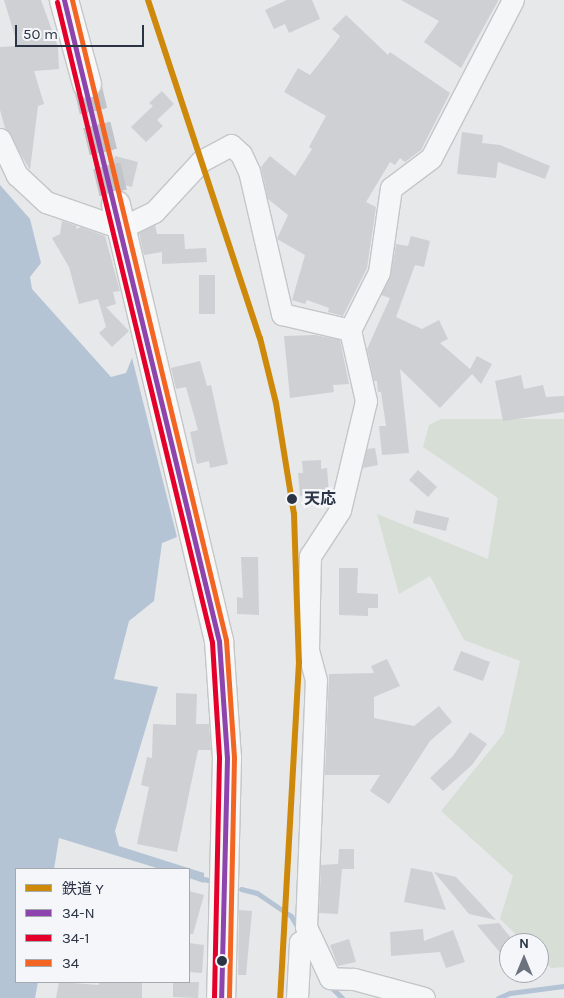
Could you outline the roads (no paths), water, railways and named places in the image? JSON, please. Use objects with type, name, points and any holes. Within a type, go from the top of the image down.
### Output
[{"type":"highway","points":[[64,0],[87,84]]},
{"type":"highway","points":[[119,217],[219,641],[227,758],[220,998]]},
{"type":"street","points":[[297,998],[306,939],[316,680],[308,650],[310,556],[340,510],[366,401],[350,330],[379,272],[391,188],[431,158],[513,0]]},
{"type":"street","points":[[0,139],[17,175],[46,202],[119,217],[154,212],[200,161],[231,145],[241,154],[249,171],[282,314],[350,330]]},
{"type":"street","points":[[306,939],[330,978],[354,979],[424,998]]},
{"type":"water","points":[[0,185],[30,219],[41,263],[30,277],[32,289],[111,377],[126,373],[132,358],[177,537],[162,543],[154,601],[129,621],[114,679],[158,687],[115,831],[119,846],[188,868],[157,868],[59,838],[54,868],[15,868],[15,983],[38,983],[35,998],[0,998]]},
{"type":"water","points":[[190,869],[204,873],[204,883],[190,878]]},
{"type":"waterway","points":[[204,879],[208,880]]},
{"type":"waterway","points":[[241,889],[257,893],[291,916],[298,928]]},
{"type":"waterway","points":[[328,984],[342,998]]},
{"type":"waterway","points":[[498,998],[510,993],[564,986]]},
{"type":"tunnel","points":[[87,84],[116,205]]},
{"type":"rail line","name":"Y","points":[[148,0],[260,338],[276,403],[294,514],[299,662],[280,998]]},
{"type":"place","name":"天応","points":[[292,499]]}]
